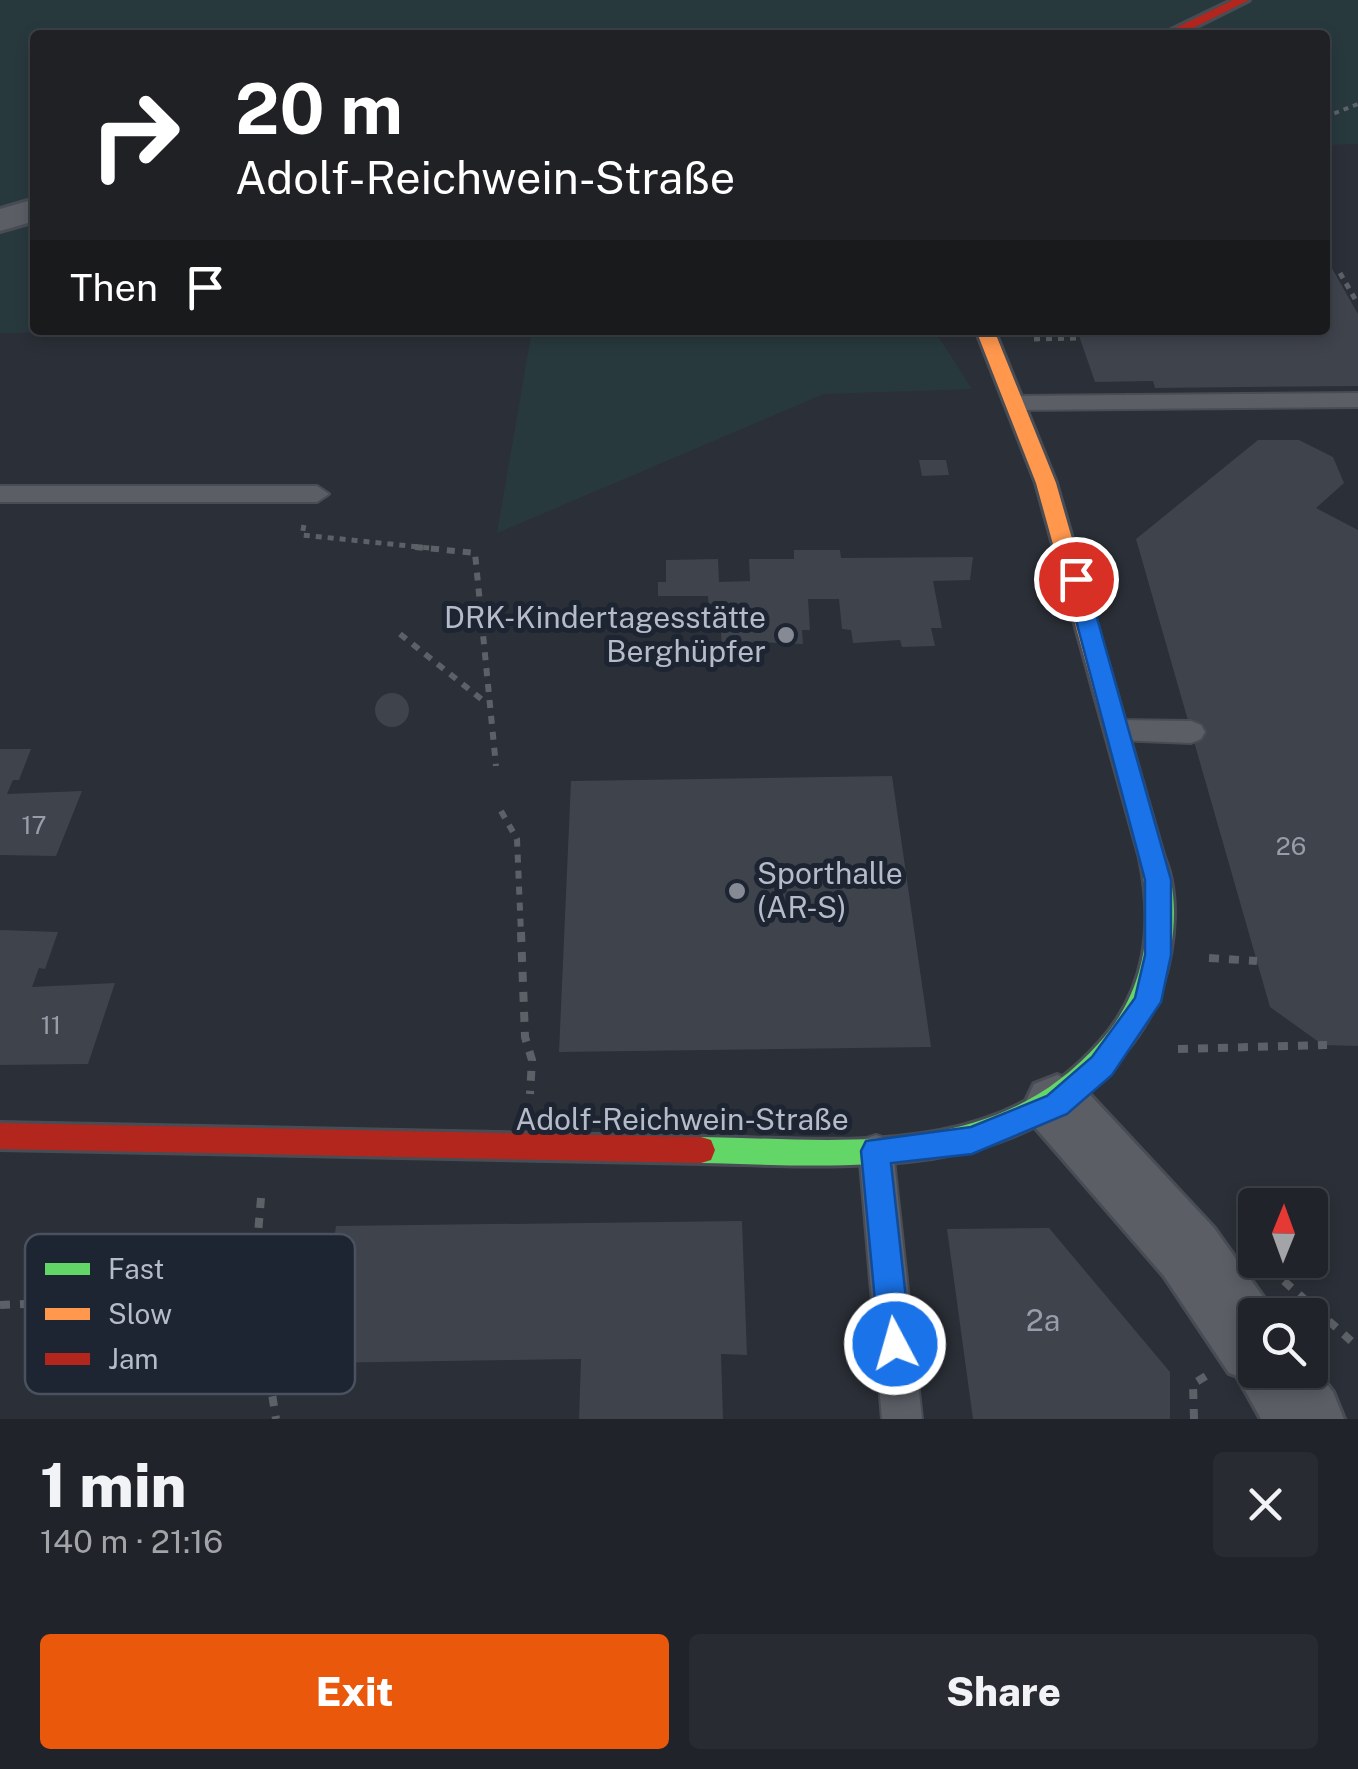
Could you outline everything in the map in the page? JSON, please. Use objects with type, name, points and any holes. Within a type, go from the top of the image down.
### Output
[{"type":"street","points":[[1179,30],[1243,0]]},
{"type":"street","points":[[0,220],[30,211]]},
{"type":"street","name":"Adolf-Reichwein-Straße","points":[[0,1136],[553,1150],[876,1151],[972,1141],[1057,1105],[1102,1066],[1147,1002],[1158,955],[1158,880],[1046,483],[987,335]]},
{"type":"street","points":[[1057,1105],[1189,1252],[1238,1323]]},
{"type":"street","points":[[1284,1388],[1306,1419]]},
{"type":"lane","points":[[1016,403],[1195,394],[1358,400]]},
{"type":"lane","points":[[0,494],[318,494]]},
{"type":"lane","points":[[1118,730],[1192,732]]},
{"type":"lane","points":[[876,1151],[902,1419]]},
{"type":"path","points":[[1330,115],[1358,104]]},
{"type":"path","points":[[1340,273],[1358,304]]},
{"type":"path","points":[[302,535],[475,553],[486,702],[496,766]]},
{"type":"path","points":[[400,634],[486,702]]},
{"type":"path","points":[[501,810],[517,839],[530,1092]]},
{"type":"path","points":[[1127,1032],[1178,1049],[1327,1045]]},
{"type":"path","points":[[257,1234],[258,1210],[274,1142]]},
{"type":"path","points":[[0,1305],[25,1304]]},
{"type":"path","points":[[270,1394],[276,1419]]},
{"type":"shaded area","points":[[0,0],[1358,0],[1358,144],[1330,145],[1330,30],[30,30],[30,333],[0,333]]},
{"type":"shaded area","points":[[531,335],[937,335],[972,389],[824,394],[497,533]]},
{"type":"building","points":[[1330,265],[1358,314],[1358,386],[1155,388],[1153,381],[1095,382],[1079,335],[1330,335]]},
{"type":"building","points":[[1258,440],[1299,440],[1333,457],[1344,483],[1316,508],[1358,530],[1358,1046],[1323,1045],[1270,1007],[1136,539]]},
{"type":"building","points":[[919,460],[946,460],[949,475],[922,476]]},
{"type":"building","points":[[794,550],[840,550],[841,558],[973,557],[970,580],[933,581],[942,628],[931,628],[935,646],[902,647],[900,640],[853,643],[851,630],[842,629],[839,599],[808,599],[810,630],[802,630],[803,644],[755,642],[755,649],[722,649],[721,631],[710,631],[708,596],[658,596],[658,582],[666,582],[666,560],[718,559],[719,582],[750,581],[749,559],[794,559]]},
{"type":"building","points":[[392,693],[404,698],[409,710],[404,722],[392,727],[380,722],[375,710],[380,698]]},
{"type":"building","points":[[0,749],[31,749],[19,780],[13,780],[7,794],[82,791],[56,856],[0,855]]},
{"type":"building","name":"Sporthalle (AR-S)","points":[[892,776],[931,1047],[559,1052],[571,781]]},
{"type":"building","points":[[0,930],[58,932],[45,969],[39,968],[32,987],[115,983],[88,1064],[0,1065]]},
{"type":"building","points":[[742,1221],[747,1355],[721,1354],[723,1419],[579,1419],[581,1359],[355,1362],[355,1234],[335,1234],[336,1226]]},
{"type":"building","points":[[1049,1228],[1170,1372],[1170,1419],[973,1419],[947,1229]]},
{"type":"traffic: fast","points":[[701,1150],[819,1152],[934,1146],[988,1133],[1038,1112],[1085,1079],[1138,1013],[1154,971],[1160,926],[1152,858]]},
{"type":"traffic: slow","points":[[987,335],[1046,483],[1152,858]]},
{"type":"traffic: jam","points":[[1179,30],[1243,0]]},
{"type":"traffic: jam","points":[[0,1136],[701,1150]]},
{"type":"place","name":"DRK-Kindertagesstätte Berghüpfer","points":[[786,635]]},
{"type":"place","name":"Sporthalle (AR-S)","points":[[737,891]]},
{"type":"route","points":[[895,1344],[876,1151],[918,1150],[972,1141],[1057,1105],[1102,1066],[1147,1002],[1158,955],[1158,880],[1076,579]]}]
